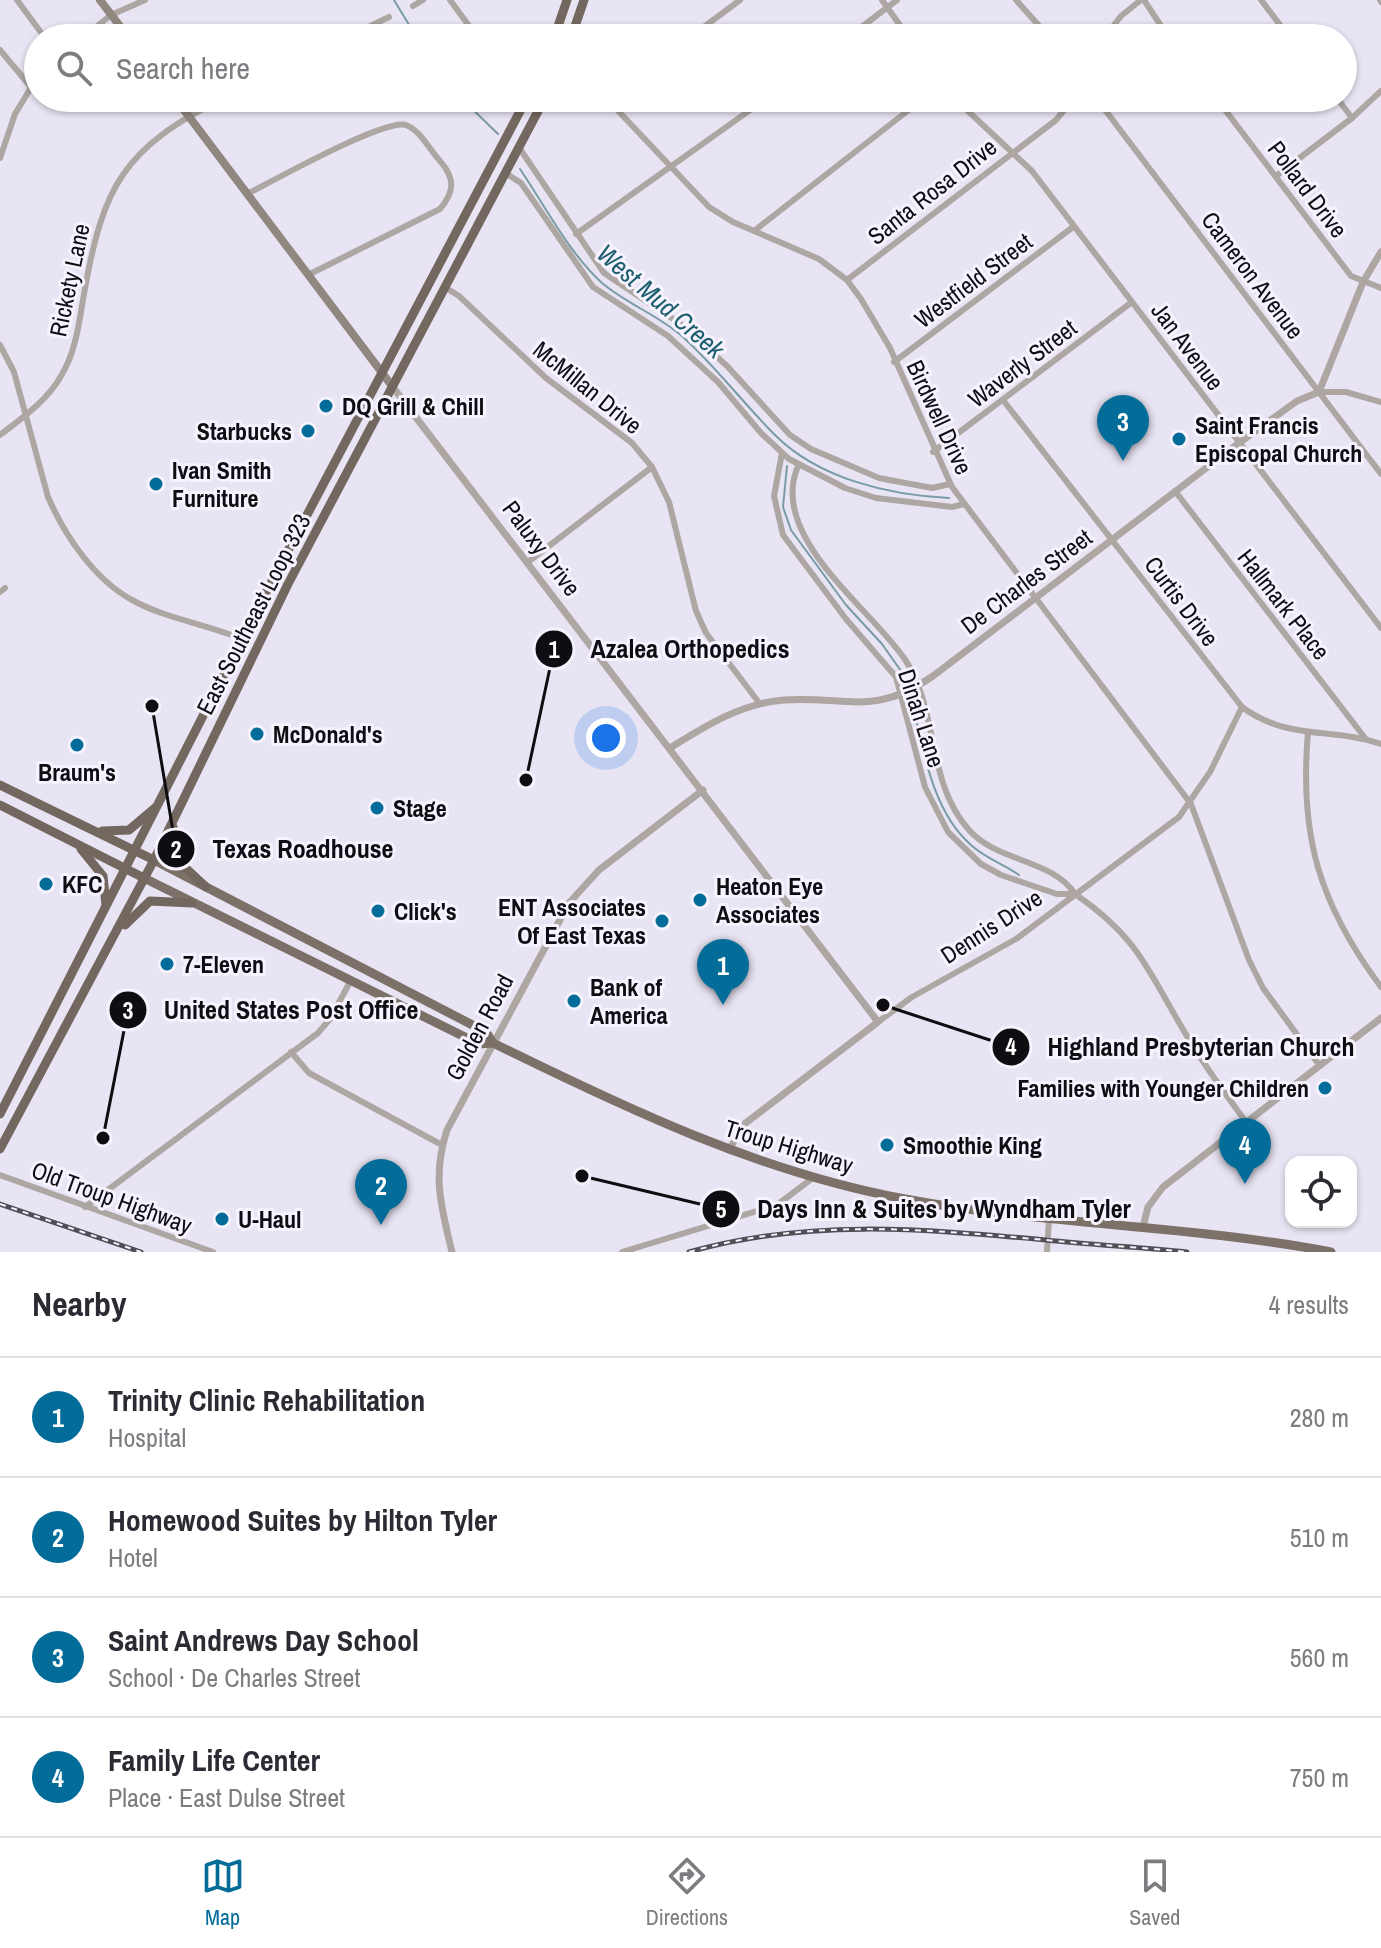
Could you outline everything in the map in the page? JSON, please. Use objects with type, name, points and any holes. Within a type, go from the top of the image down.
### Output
[{"type":"highway","points":[[559,24],[567,0]]},
{"type":"highway","points":[[576,24],[584,0]]},
{"type":"highway","name":"East Southeast Loop 323","points":[[0,1114],[242,639],[520,112]]},
{"type":"highway","name":"East Southeast Loop 323","points":[[0,1149],[154,860],[288,584],[538,112]]},
{"type":"highway","name":"Troup Highway","points":[[0,785],[154,860]]},
{"type":"highway","points":[[91,829],[129,830],[160,803]]},
{"type":"highway","name":"Troup Highway","points":[[0,805],[144,878]]},
{"type":"highway","points":[[174,819],[173,841],[177,859],[206,887]]},
{"type":"highway","points":[[76,843],[103,876],[105,912]]},
{"type":"highway","points":[[115,936],[139,908],[150,901],[192,903]]},
{"type":"main road","points":[[100,0],[118,24]]},
{"type":"main road","name":"Paluxy Drive","points":[[185,112],[392,386]]},
{"type":"main road","name":"Troup Highway","points":[[154,860],[486,1032],[493,1043]]},
{"type":"main road","name":"Troup Highway","points":[[144,878],[479,1044],[493,1043],[645,1117],[729,1150],[814,1177],[918,1202],[1049,1219],[1268,1240],[1331,1252]]},
{"type":"street","points":[[17,0],[35,24]]},
{"type":"street","points":[[100,24],[111,15],[145,0]]},
{"type":"street","points":[[413,6],[423,0]]},
{"type":"street","points":[[450,0],[468,24]]},
{"type":"street","points":[[708,24],[740,0]]},
{"type":"street","points":[[882,0],[899,24]]},
{"type":"street","points":[[866,24],[897,0]]},
{"type":"street","points":[[1016,0],[1037,24]]},
{"type":"street","points":[[1115,24],[1142,0],[1159,24]]},
{"type":"street","points":[[1261,0],[1279,24]]},
{"type":"street","points":[[375,24],[389,17]]},
{"type":"street","points":[[0,50],[24,79]]},
{"type":"street","points":[[1276,176],[1352,118],[1381,91]]},
{"type":"street","points":[[0,158],[24,97]]},
{"type":"street","name":"Rickety Lane","points":[[0,435],[54,388],[70,360],[94,239],[108,203],[139,151],[196,112]]},
{"type":"street","name":"Birdwell Drive","points":[[621,112],[709,207],[753,231],[819,259],[847,280],[881,332],[950,484],[1038,596],[1191,804],[1256,974],[1320,1066]]},
{"type":"street","points":[[576,234],[748,112]]},
{"type":"street","points":[[753,231],[906,112]]},
{"type":"street","name":"Jan Avenue","points":[[969,112],[1013,152],[1073,227],[1381,628]]},
{"type":"street","name":"Santa Rosa Drive","points":[[847,280],[1063,112]]},
{"type":"street","name":"Cameron Avenue","points":[[1107,112],[1381,474]]},
{"type":"street","name":"Pollard Drive","points":[[1227,112],[1351,276],[1381,288]]},
{"type":"street","points":[[1348,112],[1352,118]]},
{"type":"street","points":[[247,194],[372,132],[398,124],[416,130],[449,172],[451,192],[432,214],[308,275]]},
{"type":"street","points":[[520,149],[604,273],[682,325],[722,360],[776,422],[797,441],[879,478],[932,488],[950,484]]},
{"type":"street","points":[[507,174],[521,183],[593,287],[668,336],[718,382],[782,453],[799,464],[876,498],[952,507],[964,504]]},
{"type":"street","name":"Westfield Street","points":[[894,362],[1073,227]]},
{"type":"street","points":[[1381,252],[1363,282],[1319,392],[1346,392],[1381,402]]},
{"type":"street","name":"McMillan Drive","points":[[446,288],[546,378],[632,443],[652,467],[669,502],[696,611],[706,633],[760,704]]},
{"type":"street","name":"Waverly Street","points":[[933,452],[1132,302]]},
{"type":"street","points":[[0,345],[14,372],[52,507],[93,568],[133,601],[242,639]]},
{"type":"street","name":"Paluxy Drive","points":[[392,386],[878,1022]]},
{"type":"street","name":"De Charles Street","points":[[670,748],[710,723],[760,704],[784,700],[864,704],[887,702],[918,686],[1239,443],[1297,401],[1319,392]]},
{"type":"street","name":"Curtis Drive","points":[[1003,400],[1242,707],[1268,725],[1365,738],[1381,744]]},
{"type":"street","name":"Dinah Lane","points":[[782,453],[774,504],[783,535],[846,619],[896,677],[925,787],[948,832],[981,864],[1001,875],[1057,894],[1075,894]]},
{"type":"street","name":"Dinah Lane","points":[[799,464],[792,484],[792,501],[803,534],[853,601],[895,645],[918,686],[940,776],[955,812],[967,828],[993,849],[1066,880],[1075,894],[1107,915],[1137,948],[1201,1061],[1246,1122]]},
{"type":"street","points":[[528,562],[652,467]]},
{"type":"street","name":"Hallmark Place","points":[[1175,491],[1365,738]]},
{"type":"street","name":"Dennis Drive","points":[[729,1150],[743,1125],[912,997],[1016,939],[1144,845],[1191,804],[1242,707]]},
{"type":"street","points":[[1308,732],[1306,808],[1319,878],[1349,943],[1381,987]]},
{"type":"street","name":"Golden Road","points":[[452,1252],[436,1178],[442,1145],[554,928],[585,883],[703,790]]},
{"type":"street","points":[[85,1207],[291,1052],[330,1019],[351,980]]},
{"type":"street","points":[[1143,1227],[1145,1214],[1156,1193],[1381,1018]]},
{"type":"street","points":[[291,1052],[309,1073],[442,1145]]},
{"type":"street","name":"Old Troup Highway","points":[[0,1175],[213,1252]]},
{"type":"street","points":[[622,1252],[777,1205],[814,1177]]},
{"type":"street","points":[[1047,1252],[1049,1219]]},
{"type":"waterway","name":"West Mud Creek","points":[[394,0],[409,24]]},
{"type":"waterway","name":"West Mud Creek","points":[[475,112],[498,134]]},
{"type":"waterway","name":"West Mud Creek","points":[[520,169],[568,244],[590,271],[602,283],[683,337],[763,423],[793,450],[812,463],[856,482],[903,493],[949,498]]},
{"type":"waterway","points":[[787,466],[783,507],[791,530],[846,605],[882,644],[901,671]]},
{"type":"waterway","points":[[913,706],[932,781],[947,816],[976,850],[1019,875]]},
{"type":"railway","points":[[0,1204],[141,1252]]},
{"type":"railway","points":[[689,1252],[778,1234],[867,1229],[956,1232],[1187,1252]]},
{"type":"place","name":"DQ Grill & Chill","points":[[326,406]]},
{"type":"place","name":"Starbucks","points":[[308,431]]},
{"type":"place","name":"Saint Francis Episcopal Church","points":[[1179,439]]},
{"type":"place","name":"Saint Andrews Day School","points":[[1123,461]]},
{"type":"place","name":"Ivan Smith Furniture","points":[[156,484]]},
{"type":"place","name":"Texas Roadhouse","points":[[152,706]]},
{"type":"place","name":"McDonald's","points":[[257,734]]},
{"type":"place","name":"Braum's","points":[[77,745]]},
{"type":"place","name":"Azalea Orthopedics","points":[[526,780]]},
{"type":"place","name":"Stage","points":[[377,808]]},
{"type":"place","name":"KFC","points":[[46,884]]},
{"type":"place","name":"Heaton Eye Associates","points":[[700,900]]},
{"type":"place","name":"Click's","points":[[378,911]]},
{"type":"place","name":"ENT Associates Of East Texas","points":[[662,921]]},
{"type":"place","name":"7-Eleven","points":[[167,964]]},
{"type":"place","name":"Bank of America","points":[[574,1001]]},
{"type":"place","name":"Trinity Clinic Rehabilitation","points":[[723,1005]]},
{"type":"place","name":"Highland Presbyterian Church","points":[[883,1005]]},
{"type":"place","name":"Families with Younger Children","points":[[1325,1088]]},
{"type":"place","name":"United States Post Office","points":[[103,1138]]},
{"type":"place","name":"Smoothie King","points":[[887,1145]]},
{"type":"place","name":"Days Inn & Suites by Wyndham Tyler","points":[[582,1176]]},
{"type":"place","name":"Family Life Center","points":[[1245,1184]]},
{"type":"place","name":"U-Haul","points":[[222,1219]]},
{"type":"place","name":"Homewood Suites by Hilton Tyler","points":[[381,1225]]}]
